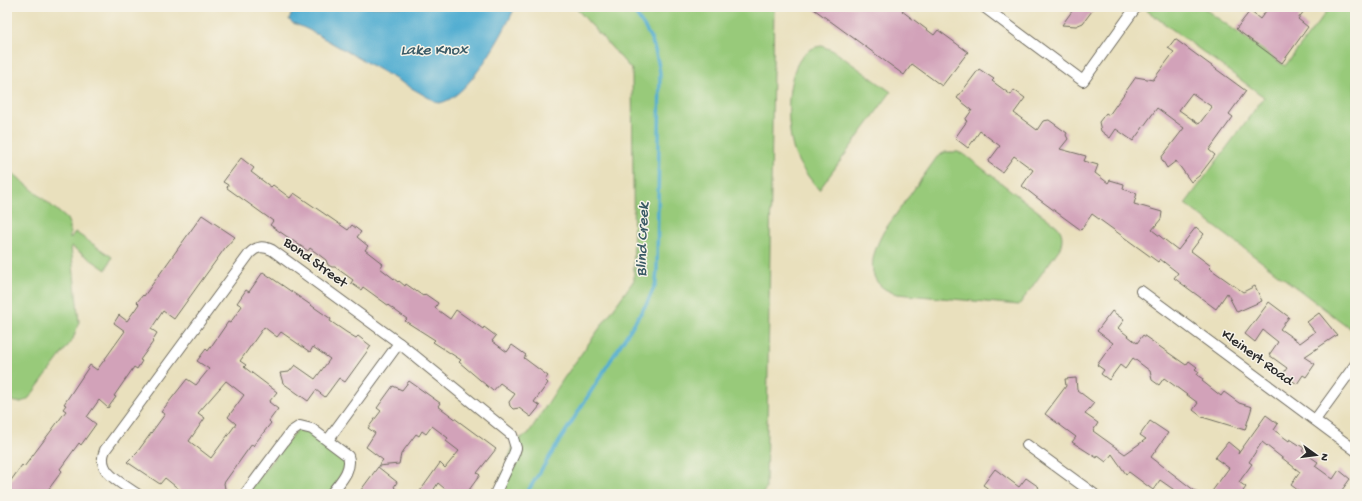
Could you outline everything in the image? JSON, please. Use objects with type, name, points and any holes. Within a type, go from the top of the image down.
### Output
[{"type":"street","points":[[984,7],[1083,81],[1136,7]]},
{"type":"street","name":"Bond Street","points":[[137,494],[105,470],[102,464],[103,455],[253,249],[263,247],[272,250],[399,343],[512,435],[516,448],[495,494]]},
{"type":"street","name":"Kleinert Road","points":[[1141,292],[1355,450]]},
{"type":"street","points":[[328,440],[399,343]]},
{"type":"street","points":[[1315,420],[1355,365]]},
{"type":"street","points":[[245,494],[291,432],[296,427],[300,426],[309,427],[328,440],[345,453],[350,463],[346,474],[331,494]]},
{"type":"street","points":[[1027,445],[1094,494]]},
{"type":"green space","points":[[575,7],[774,7],[766,489],[762,494],[495,494],[515,441],[528,434],[564,378],[634,280],[632,70]]},
{"type":"green space","points":[[1142,7],[1202,7],[1285,66],[1330,7],[1355,7],[1355,332],[1185,204],[1264,97]]},
{"type":"green space","points":[[822,46],[834,51],[891,92],[819,190],[802,168],[795,154],[789,126],[789,109],[793,74],[800,60],[809,50]]},
{"type":"green space","points":[[945,152],[958,152],[965,155],[1057,226],[1060,231],[1062,239],[1060,248],[1019,305],[897,294],[886,290],[874,277],[872,268],[875,250],[884,231],[937,157]]},
{"type":"green space","points":[[7,168],[67,219],[70,226],[70,239],[75,232],[112,257],[106,270],[71,246],[79,322],[73,339],[29,398],[18,402],[7,399]]},
{"type":"green space","points":[[300,426],[349,459],[331,494],[245,494]]},
{"type":"water","name":"Lake Knox","points":[[295,7],[515,7],[494,48],[472,79],[449,100],[438,103],[309,30],[291,22],[289,19]]},
{"type":"building","points":[[811,7],[905,7],[902,11],[934,35],[938,30],[968,52],[942,86],[912,64],[904,75]]},
{"type":"building","points":[[1075,7],[1095,7],[1083,23],[1076,26],[1062,25]]},
{"type":"building","points":[[1269,7],[1307,7],[1298,19],[1308,27],[1282,63],[1236,29],[1250,11],[1260,19]]},
{"type":"building","points":[[1175,39],[1246,91],[1229,114],[1233,117],[1209,150],[1215,155],[1199,176],[1191,182],[1176,161],[1167,168],[1161,158],[1184,128],[1157,108],[1133,141],[1116,129],[1110,138],[1101,131],[1099,122],[1106,113],[1109,115],[1136,77],[1153,80],[1174,52],[1168,48]],"holes":[[[1192,93],[1212,107],[1199,124],[1179,110]]]},
{"type":"building","points":[[979,69],[994,79],[992,81],[1011,95],[1014,90],[1025,98],[1014,113],[1037,130],[1043,121],[1049,120],[1067,133],[1066,135],[1068,139],[1060,149],[1086,156],[1084,161],[1098,165],[1095,173],[1108,183],[1110,180],[1124,184],[1123,189],[1137,193],[1134,204],[1162,212],[1161,219],[1152,230],[1178,250],[1196,227],[1204,234],[1191,251],[1211,266],[1209,268],[1243,292],[1255,286],[1262,301],[1237,312],[1227,293],[1216,309],[1174,278],[1178,273],[1160,259],[1158,262],[1092,214],[1081,230],[1040,200],[1022,186],[1033,170],[1014,156],[1002,172],[988,162],[1000,146],[980,131],[968,148],[955,138],[967,121],[965,120],[972,110],[957,98]]},
{"type":"building","points":[[241,158],[254,168],[251,172],[271,187],[273,185],[290,198],[294,193],[348,230],[352,225],[361,232],[357,237],[368,246],[365,250],[383,264],[380,268],[398,282],[399,281],[405,286],[406,284],[423,296],[425,294],[438,303],[435,308],[450,319],[456,310],[483,329],[484,327],[496,336],[492,341],[507,352],[512,345],[526,355],[524,358],[548,376],[545,380],[548,383],[534,402],[540,406],[531,417],[519,408],[513,409],[510,406],[509,402],[515,394],[500,383],[493,391],[459,362],[461,360],[433,342],[435,340],[405,321],[407,319],[363,287],[361,290],[351,283],[353,280],[335,267],[328,265],[326,260],[310,248],[308,251],[270,225],[273,221],[227,188],[228,185],[223,182]]},
{"type":"building","points":[[202,215],[235,237],[225,248],[174,319],[163,311],[151,329],[157,333],[152,341],[153,342],[140,360],[142,361],[137,369],[134,367],[114,396],[116,397],[108,408],[99,400],[87,417],[96,424],[81,445],[79,443],[60,469],[62,471],[45,494],[14,494],[7,489],[7,486],[22,465],[24,467],[66,411],[63,409],[66,405],[64,404],[90,365],[97,370],[125,331],[114,323],[119,315],[127,321],[139,304],[137,302],[143,295],[144,296]]},
{"type":"building","points":[[263,272],[331,319],[330,321],[346,332],[356,338],[358,336],[371,346],[345,382],[339,378],[325,397],[316,390],[308,401],[283,383],[280,373],[289,372],[295,365],[315,379],[330,359],[313,347],[310,352],[281,332],[277,337],[264,327],[240,361],[246,365],[244,367],[277,392],[269,402],[278,409],[269,421],[271,423],[253,446],[252,444],[224,483],[225,489],[220,494],[177,494],[180,490],[165,478],[160,484],[127,462],[138,451],[165,414],[161,412],[187,379],[196,385],[209,369],[197,361],[206,349],[208,351],[228,322],[230,323],[242,306],[237,303],[246,290],[249,292]],"holes":[[[226,381],[244,395],[228,417],[236,424],[211,458],[189,441],[205,418],[198,413]]]},
{"type":"building","points":[[1269,302],[1289,317],[1280,329],[1300,343],[1315,332],[1307,322],[1319,313],[1337,335],[1304,357],[1315,364],[1306,377],[1303,375],[1297,384],[1283,374],[1287,368],[1269,355],[1278,342],[1263,330],[1255,342],[1245,334]]},
{"type":"building","points":[[1112,311],[1124,320],[1118,328],[1137,343],[1143,335],[1186,365],[1189,361],[1197,367],[1195,369],[1199,372],[1197,375],[1203,379],[1202,381],[1221,396],[1224,392],[1239,403],[1252,407],[1245,430],[1202,417],[1193,410],[1198,403],[1164,378],[1159,385],[1152,380],[1150,371],[1133,358],[1125,369],[1120,365],[1109,380],[1101,374],[1104,370],[1097,365],[1113,343],[1097,331]]},
{"type":"building","points":[[1076,378],[1077,390],[1094,403],[1085,414],[1098,423],[1093,431],[1125,454],[1146,439],[1140,435],[1150,421],[1168,433],[1151,457],[1199,494],[1180,494],[1160,480],[1153,490],[1129,472],[1126,474],[1112,454],[1106,462],[1072,442],[1076,437],[1045,414],[1066,386],[1065,379]]},
{"type":"building","points":[[409,381],[440,403],[438,406],[496,449],[477,473],[480,475],[466,494],[451,494],[438,483],[431,494],[418,494],[440,463],[445,468],[459,451],[446,441],[448,438],[432,426],[426,434],[422,431],[419,436],[416,434],[401,454],[399,464],[378,466],[383,460],[366,447],[375,433],[368,428],[381,411],[377,408],[393,386],[402,390]]},
{"type":"building","points":[[1266,415],[1278,424],[1274,430],[1289,441],[1290,439],[1304,448],[1302,451],[1318,462],[1315,466],[1333,479],[1339,470],[1350,479],[1339,494],[1303,494],[1291,485],[1300,472],[1262,442],[1249,462],[1252,464],[1239,482],[1246,487],[1241,494],[1210,494],[1229,468],[1215,458],[1228,442],[1239,451],[1238,454]]},
{"type":"building","points":[[378,467],[397,482],[394,487],[401,494],[358,494]]},
{"type":"building","points":[[995,469],[1019,487],[1026,478],[1039,487],[1034,494],[996,494],[983,485]]},
{"type":"waterway","name":"Blind Creek","points":[[526,494],[647,303],[656,283],[660,73],[656,53],[647,30],[630,7]]}]
